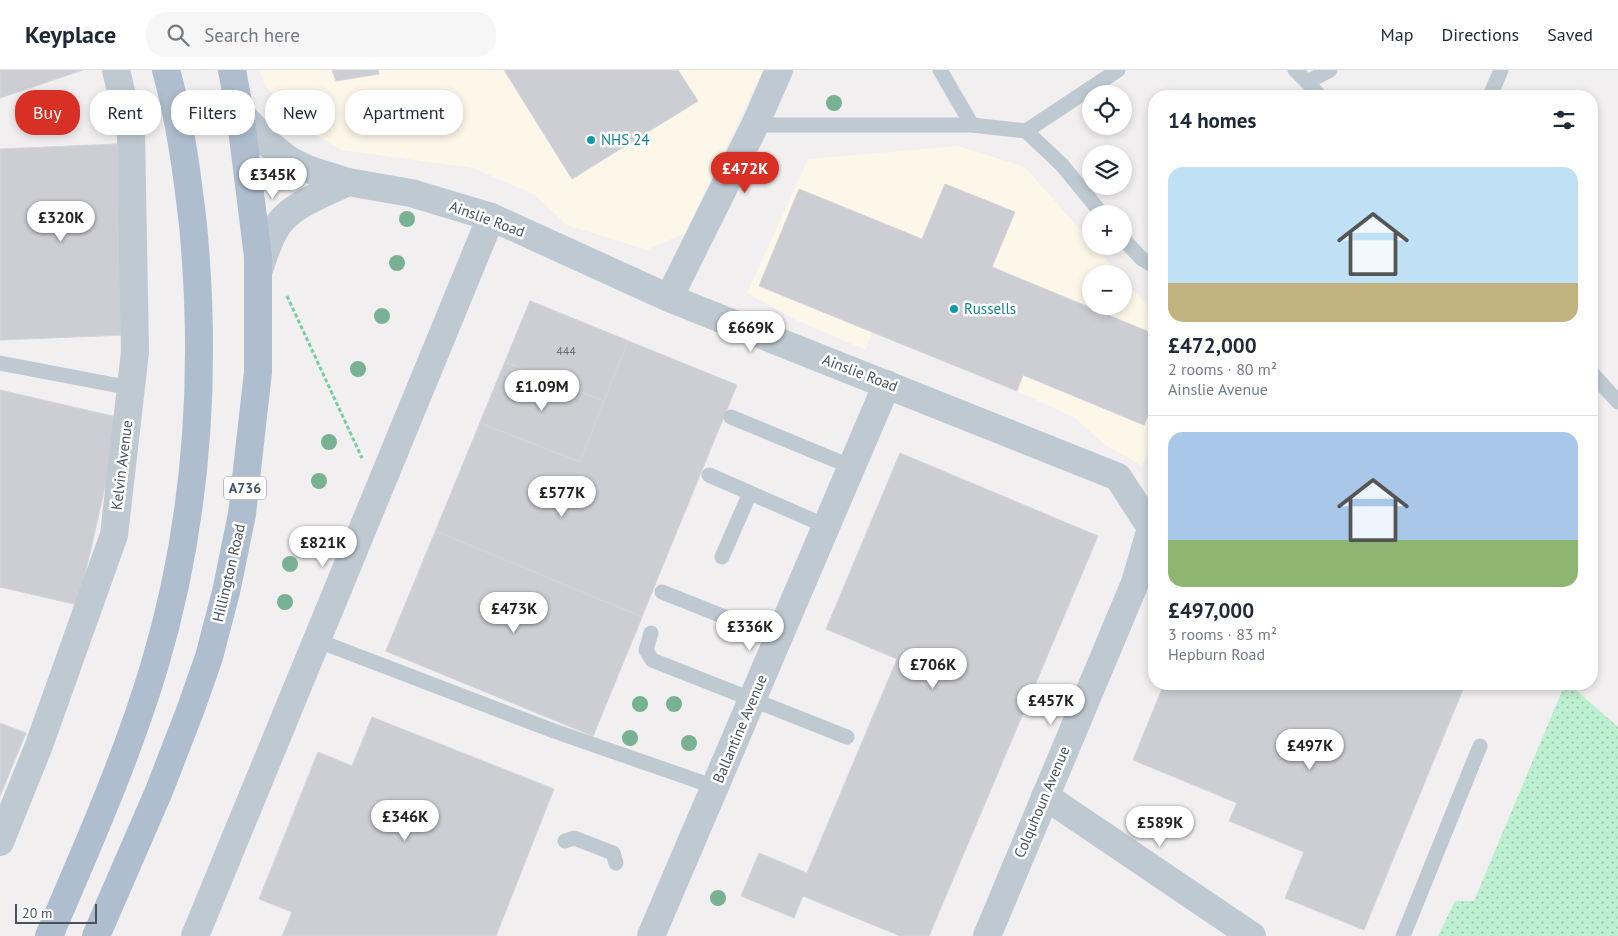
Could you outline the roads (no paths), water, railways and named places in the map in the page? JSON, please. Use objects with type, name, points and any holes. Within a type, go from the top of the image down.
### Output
[{"type":"main road","points":[[49,936],[110,793],[140,711],[168,615],[181,558],[191,495],[198,391],[199,301],[190,200],[179,126],[166,70]]},
{"type":"main road","name":"Hillington Road","points":[[232,70],[236,90]]},
{"type":"main road","name":"Hillington Road","points":[[96,936],[159,791],[209,657],[226,592],[242,514],[258,372],[258,257],[243,135]]},
{"type":"street","name":"Kelvin Avenue","points":[[0,842],[38,748],[114,535],[135,352],[131,133],[116,70]]},
{"type":"street","points":[[669,298],[755,125],[779,70]]},
{"type":"street","name":"Ainslie Road","points":[[255,129],[270,145],[289,160],[307,169],[348,182],[411,193],[491,217],[669,298],[1118,477],[1148,523]]},
{"type":"street","points":[[258,273],[275,229],[287,216],[299,206],[348,182]]},
{"type":"street","points":[[195,936],[491,217]]},
{"type":"street","name":"Ballantine Avenue","points":[[651,936],[887,384]]},
{"type":"street","name":"Colquhoun Avenue","points":[[987,936],[1044,796],[1135,583],[1148,542]]},
{"type":"street","points":[[1044,796],[1252,936]]},
{"type":"lane","points":[[940,70],[972,125]]},
{"type":"lane","points":[[1026,131],[1118,70]]},
{"type":"lane","points":[[1295,70],[1315,90]]},
{"type":"lane","points":[[1308,82],[1330,70]]},
{"type":"lane","points":[[1493,90],[1501,70]]},
{"type":"lane","points":[[755,125],[972,125],[1026,131],[1062,165],[1095,205]]},
{"type":"lane","points":[[1132,248],[1148,262]]},
{"type":"lane","points":[[0,363],[131,388]]},
{"type":"lane","points":[[1598,380],[1618,402]]},
{"type":"lane","points":[[731,417],[852,466]]},
{"type":"lane","points":[[709,475],[826,526]]},
{"type":"lane","points":[[722,557],[750,493]]},
{"type":"lane","points":[[662,592],[778,638]]},
{"type":"lane","points":[[650,633],[646,650],[652,660],[753,698],[847,737]]},
{"type":"lane","points":[[316,640],[554,731],[715,786]]},
{"type":"lane","points":[[1403,936],[1480,746]]},
{"type":"lane","points":[[565,842],[574,838],[613,853],[616,863]]},
{"type":"place","name":"NHS 24","points":[[591,140]]},
{"type":"place","name":"Russells","points":[[954,309]]}]
